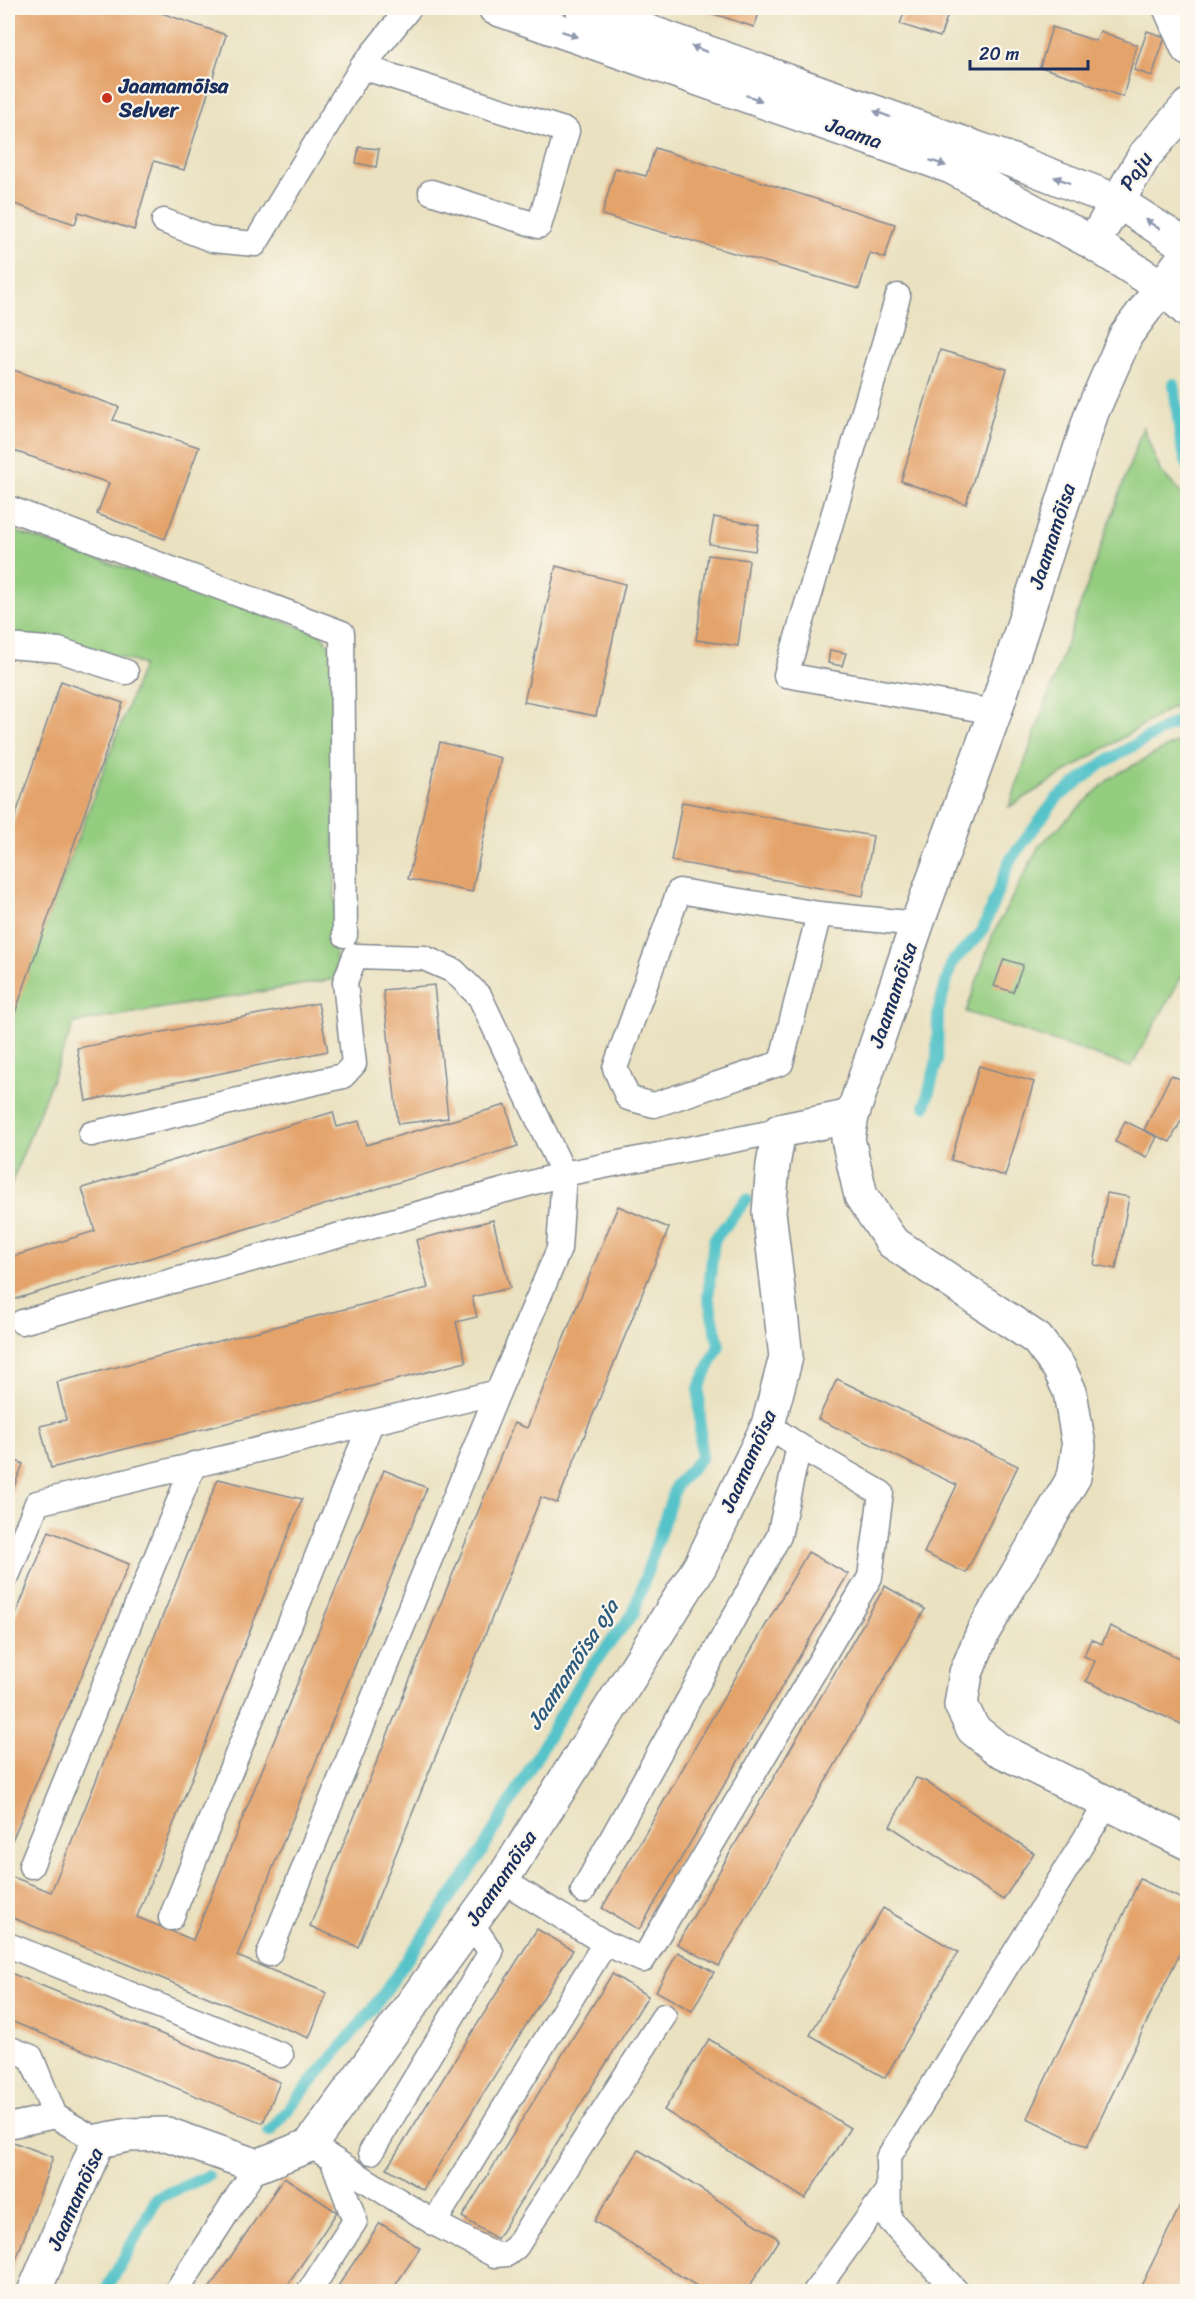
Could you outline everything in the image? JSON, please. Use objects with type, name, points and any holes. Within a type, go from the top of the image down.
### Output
[{"type":"street","name":"Jaama","points":[[495,8],[951,167],[1093,243],[1162,286],[1188,311]]},
{"type":"street","name":"Jaama","points":[[582,8],[1013,161],[1117,201],[1188,247]]},
{"type":"street","points":[[1170,8],[1188,49]]},
{"type":"street","name":"Paju","points":[[1093,243],[1145,155],[1188,106]]},
{"type":"street","name":"Jaamamõisa","points":[[1188,252],[1126,335],[1092,412],[995,712],[917,924],[852,1116],[848,1139],[861,1196],[892,1242],[1037,1339],[1059,1368],[1070,1392],[1079,1446],[1074,1477],[983,1632],[966,1673],[961,1705],[973,1729],[998,1749],[1188,1843]]},
{"type":"street","points":[[779,1131],[852,1116]]},
{"type":"street","name":"Jaamamõisa","points":[[322,2153],[471,1923],[502,1880],[700,1566],[768,1425],[786,1357],[769,1212],[779,1131]]},
{"type":"street","name":"Jaamamõisa","points":[[34,2292],[98,2141],[129,2135],[167,2134],[257,2166]]},
{"type":"street","points":[[257,2166],[322,2153]]},
{"type":"lane","points":[[164,221],[213,240],[255,244],[363,67],[409,8]]},
{"type":"lane","points":[[363,67],[567,131],[539,226],[430,192]]},
{"type":"lane","points":[[898,296],[786,675],[995,712]]},
{"type":"lane","points":[[8,508],[342,633],[345,935]]},
{"type":"lane","points":[[8,646],[59,650],[126,672]]},
{"type":"lane","points":[[819,914],[781,1063],[654,1105],[628,1098],[615,1068],[679,891],[819,914],[917,924]]},
{"type":"lane","points":[[91,1134],[343,1076],[354,1064],[345,982],[355,956],[424,958],[454,971],[480,997],[564,1174],[558,1249],[269,1954]]},
{"type":"lane","points":[[22,1322],[564,1174],[779,1131]]},
{"type":"lane","points":[[8,1574],[37,1503],[498,1392]]},
{"type":"lane","points":[[171,1918],[371,1423]]},
{"type":"lane","points":[[502,1880],[605,1943],[643,1960],[870,1577],[881,1493],[768,1425]]},
{"type":"lane","points":[[583,1891],[779,1536],[800,1446]]},
{"type":"lane","points":[[31,1866],[194,1464]]},
{"type":"lane","points":[[957,2292],[889,2219],[888,2158],[1106,1804]]},
{"type":"lane","points":[[371,2152],[491,1952],[471,1923]]},
{"type":"lane","points":[[434,2223],[605,1943]]},
{"type":"lane","points":[[8,1945],[281,2055]]},
{"type":"lane","points":[[322,2153],[434,2223],[495,2255],[507,2254],[516,2247],[663,2016]]},
{"type":"lane","points":[[8,2048],[31,2057],[55,2116],[98,2141]]},
{"type":"lane","points":[[8,2126],[55,2116]]},
{"type":"lane","points":[[309,2292],[355,2221],[322,2153]]},
{"type":"lane","points":[[176,2292],[257,2166]]},
{"type":"lane","points":[[815,2292],[888,2190]]},
{"type":"green space","points":[[1143,427],[1160,470],[1187,500],[1187,698],[1009,807]]},
{"type":"green space","points":[[8,529],[321,634],[332,650],[336,979],[74,1023],[8,1192],[8,1024],[143,665],[72,641],[8,638]]},
{"type":"green space","points":[[1187,736],[1187,967],[1131,1067],[966,1012],[993,934],[1039,846],[1110,778]]},
{"type":"building","name":"Jaamamõisa Selver","points":[[8,8],[147,8],[226,35],[184,170],[154,161],[134,230],[79,212],[75,224],[8,202]]},
{"type":"building","points":[[703,8],[761,8],[754,27],[702,10]]},
{"type":"building","points":[[906,8],[950,8],[940,37],[900,24]]},
{"type":"building","points":[[1052,27],[1096,41],[1100,31],[1137,45],[1123,97],[1040,67]]},
{"type":"building","points":[[1147,31],[1165,37],[1152,76],[1134,70]]},
{"type":"building","points":[[359,147],[379,149],[376,167],[356,163]]},
{"type":"building","points":[[655,148],[895,224],[885,258],[870,253],[859,289],[602,215],[615,168],[646,176]]},
{"type":"building","points":[[940,350],[1007,369],[966,504],[901,481]]},
{"type":"building","points":[[8,368],[119,407],[113,420],[199,447],[165,539],[97,514],[109,483],[8,449]]},
{"type":"building","points":[[714,517],[759,525],[755,551],[709,544]]},
{"type":"building","points":[[708,555],[749,560],[738,646],[696,640]]},
{"type":"building","points":[[556,566],[625,584],[596,716],[524,702]]},
{"type":"building","points":[[830,650],[846,653],[842,666],[828,663]]},
{"type":"building","points":[[61,681],[123,703],[15,1013],[8,1011],[8,838]]},
{"type":"building","points":[[440,742],[501,758],[472,892],[408,879]]},
{"type":"building","points":[[682,802],[873,836],[863,896],[671,861]]},
{"type":"building","points":[[1004,959],[1023,965],[1013,992],[994,986]]},
{"type":"building","points":[[434,985],[448,1118],[398,1124],[383,990]]},
{"type":"building","points":[[318,1003],[328,1051],[86,1101],[77,1048]]},
{"type":"building","points":[[979,1066],[1034,1082],[1005,1176],[951,1160]]},
{"type":"building","points":[[1171,1075],[1188,1083],[1188,1107],[1170,1142],[1144,1130]]},
{"type":"building","points":[[506,1105],[518,1146],[12,1300],[8,1285],[8,1258],[95,1231],[82,1188],[333,1112],[337,1127],[359,1121],[366,1145]]},
{"type":"building","points":[[1125,1121],[1157,1137],[1147,1157],[1115,1142]]},
{"type":"building","points":[[1107,1193],[1129,1197],[1116,1269],[1094,1265]]},
{"type":"building","points":[[618,1206],[669,1228],[557,1503],[541,1497],[358,1947],[310,1926],[514,1423],[527,1428]]},
{"type":"building","points":[[493,1220],[510,1288],[472,1297],[477,1317],[456,1322],[466,1362],[51,1468],[40,1426],[66,1420],[57,1382],[428,1288],[416,1240]]},
{"type":"building","points":[[837,1379],[1018,1466],[966,1573],[924,1553],[957,1485],[818,1419]]},
{"type":"building","points":[[8,1457],[23,1464],[8,1502]]},
{"type":"building","points":[[384,1470],[427,1488],[237,1956],[327,1993],[309,2038],[8,1916],[8,1875],[51,1892],[218,1479],[302,1499],[137,1917],[193,1940]]},
{"type":"building","points":[[49,1531],[129,1564],[8,1850],[8,1634]]},
{"type":"building","points":[[808,1552],[848,1574],[639,1930],[602,1908]]},
{"type":"building","points":[[885,1586],[925,1609],[719,1966],[677,1944]]},
{"type":"building","points":[[1110,1626],[1188,1662],[1188,1727],[1086,1681],[1095,1661],[1084,1656],[1091,1639],[1102,1644]]},
{"type":"building","points":[[916,1778],[925,1781],[1034,1853],[1003,1900],[890,1826]]},
{"type":"building","points":[[1140,1879],[1188,1902],[1188,1936],[1087,2147],[1027,2118]]},
{"type":"building","points":[[883,1908],[958,1952],[885,2078],[810,2035]]},
{"type":"building","points":[[537,1929],[573,1950],[423,2190],[387,2168]]},
{"type":"building","points":[[678,1952],[714,1972],[692,2011],[656,1991]]},
{"type":"building","points":[[8,1972],[280,2082],[263,2123],[8,2020]]},
{"type":"building","points":[[612,1974],[648,1996],[497,2239],[462,2217]]},
{"type":"building","points":[[709,2039],[850,2128],[805,2199],[664,2110]]},
{"type":"building","points":[[8,2140],[53,2157],[8,2282]]},
{"type":"building","points":[[639,2150],[779,2239],[746,2292],[706,2292],[594,2221]]},
{"type":"building","points":[[284,2177],[337,2212],[283,2292],[207,2292]]},
{"type":"building","points":[[1188,2190],[1188,2292],[1138,2292]]},
{"type":"building","points":[[380,2223],[420,2248],[391,2292],[334,2292]]},
{"type":"waterway","name":"Jaamamõisa oja","points":[[1174,384],[1181,444],[1188,466]]},
{"type":"waterway","name":"Jaamamõisa oja","points":[[925,1106],[937,1061],[938,1012],[952,962],[982,932],[1010,860],[1057,798],[1103,763],[1188,715]]},
{"type":"waterway","name":"Jaamamõisa oja","points":[[269,2132],[375,2006],[479,1856],[583,1677],[633,1614],[676,1485],[701,1458],[699,1388],[719,1345],[708,1297],[714,1240],[746,1200]]},
{"type":"waterway","name":"Jaamamõisa oja","points":[[105,2292],[157,2198],[208,2176]]},
{"type":"place","name":"Jaamamõisa Selver","points":[[107,98]]}]
